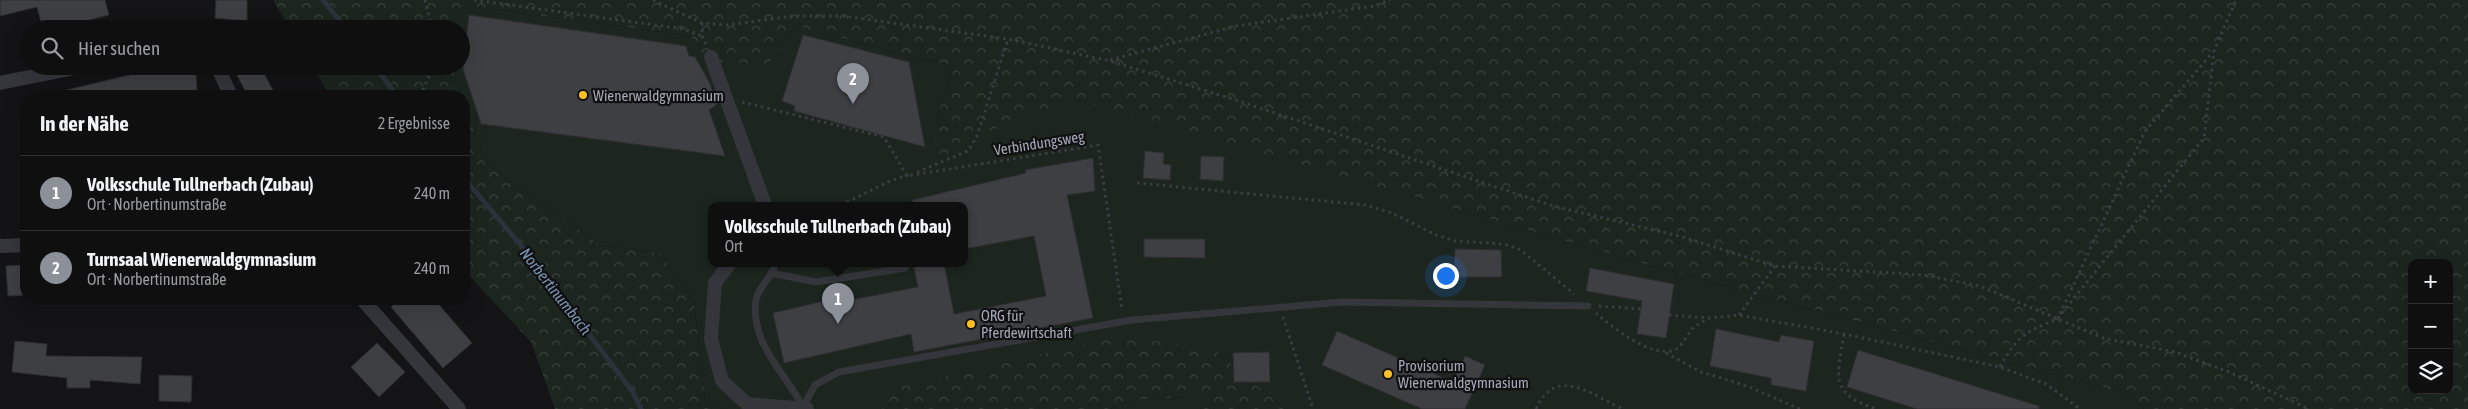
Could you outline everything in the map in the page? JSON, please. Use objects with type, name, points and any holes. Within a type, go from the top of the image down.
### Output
[{"type":"street","points":[[711,58],[764,202]]},
{"type":"street","points":[[0,83],[40,75]]},
{"type":"street","points":[[221,75],[228,90]]},
{"type":"street","points":[[0,246],[20,245]]},
{"type":"street","points":[[727,267],[716,283],[711,339],[722,381],[747,404],[805,408]]},
{"type":"street","points":[[367,305],[459,409]]},
{"type":"lane","points":[[774,267],[756,299],[757,324],[763,348],[786,377],[805,408]]},
{"type":"lane","points":[[771,274],[816,282],[905,268]]},
{"type":"lane","points":[[805,408],[815,385],[839,372],[1132,320],[1342,302],[1588,306]]},
{"type":"path","points":[[425,0],[430,20]]},
{"type":"path","points":[[474,0],[684,29],[702,36]]},
{"type":"path","points":[[653,0],[702,23],[728,25],[793,16],[843,16],[1008,39],[1110,61],[1242,102],[1553,206],[1679,236],[1775,266],[1924,275],[1980,286],[2104,338],[2184,356],[2229,372],[2309,409]]},
{"type":"path","points":[[1110,61],[1236,26],[1374,6],[1390,0]]},
{"type":"path","points":[[2000,367],[2012,345],[2022,336],[2057,319],[2204,138],[2214,51],[2236,0]]},
{"type":"path","points":[[702,23],[702,36],[711,58]]},
{"type":"path","points":[[847,202],[892,180],[907,176],[968,151],[977,136],[1008,39]]},
{"type":"path","points":[[2057,319],[2145,131],[2214,51]]},
{"type":"path","points":[[423,90],[430,75]]},
{"type":"path","points":[[727,98],[884,137],[907,176]]},
{"type":"path","name":"Verbindungsweg","points":[[907,176],[1098,145],[1121,309],[1131,308]]},
{"type":"path","points":[[1137,183],[1366,205],[1392,213],[1436,235],[1455,241],[1504,244],[1521,250],[1615,328],[1647,347],[1666,353],[1702,372],[1747,386],[1800,409]]},
{"type":"path","points":[[1740,316],[1775,266]]},
{"type":"path","points":[[1588,306],[1640,309]]},
{"type":"path","points":[[1280,307],[1313,409]]},
{"type":"path","points":[[1669,315],[1710,318],[1740,316],[1844,334],[2000,367],[2046,384],[2080,409]]},
{"type":"path","points":[[1666,353],[1678,348],[1694,327],[1710,318]]},
{"type":"path","points":[[1844,334],[1839,365],[1840,384],[1845,395],[1858,403],[1876,409]]},
{"type":"path","points":[[1536,409],[1547,390],[1558,385],[1569,385],[1623,409]]},
{"type":"green space","points":[[273,0],[2468,0],[2468,409],[2144,409],[2127,394],[1645,264],[1074,99],[977,136],[998,77],[969,143],[948,155],[935,153],[934,124],[955,67],[795,26],[769,64],[708,62],[691,36],[468,6],[452,20],[285,20]]},
{"type":"green space","points":[[468,6],[691,36],[769,64],[795,26],[955,67],[934,124],[969,143],[998,76],[1645,264],[2127,394],[2144,409],[1285,409],[1211,347],[884,391],[882,409],[723,409],[705,399],[694,302],[660,253],[600,245],[485,163],[470,119],[470,90],[460,90],[455,75],[470,75],[470,20],[452,20]]},
{"type":"green space","points":[[317,75],[455,75],[460,90],[326,90]]},
{"type":"green space","points":[[470,119],[485,163],[600,245],[660,253],[694,302],[705,399],[723,409],[555,409],[531,342],[470,276]]},
{"type":"green space","points":[[1115,337],[1211,347],[1285,409],[1201,409],[1197,397],[1133,400],[1110,409],[882,409],[883,391]]},
{"type":"green space","points":[[1198,397],[1201,409],[1110,409],[1133,400]]},
{"type":"building","points":[[0,0],[105,0],[109,15],[89,20],[41,20],[37,7],[0,16]]},
{"type":"building","points":[[216,0],[247,0],[247,20],[215,18]]},
{"type":"building","name":"Wienerwaldgymnasium","points":[[469,15],[686,46],[689,56],[695,57],[710,84],[717,104],[709,110],[725,156],[481,124],[465,75],[470,75],[470,20],[468,20]]},
{"type":"building","points":[[803,35],[909,62],[925,147],[794,111],[795,106],[782,101]]},
{"type":"building","points":[[130,75],[196,75],[197,90],[66,90]]},
{"type":"building","points":[[237,75],[265,75],[273,90],[245,90]]},
{"type":"building","points":[[1145,151],[1164,153],[1163,164],[1171,165],[1170,180],[1143,178]]},
{"type":"building","points":[[1201,156],[1224,157],[1223,181],[1200,179]]},
{"type":"building","points":[[1093,158],[1095,191],[1067,195],[1093,318],[914,352],[911,334],[784,363],[773,313],[845,296],[846,301],[918,287],[914,267],[945,267],[954,314],[1046,296],[1034,236],[968,248],[968,202],[912,202],[912,200],[1026,173],[1025,170]]},
{"type":"building","points":[[1144,239],[1205,239],[1205,258],[1144,257]]},
{"type":"building","points":[[1455,249],[1501,250],[1502,277],[1454,277]]},
{"type":"building","points":[[20,265],[20,295],[8,296],[6,266]]},
{"type":"building","points":[[1590,268],[1674,284],[1666,338],[1637,334],[1642,301],[1586,291]]},
{"type":"building","points":[[393,305],[439,305],[472,343],[443,368],[391,307]]},
{"type":"building","points":[[1716,329],[1779,342],[1781,335],[1814,341],[1806,391],[1771,385],[1771,378],[1710,366]]},
{"type":"building","name":"Provisorium Wienerwaldgymnasium","points":[[1337,331],[1453,382],[1465,356],[1485,365],[1465,409],[1422,409],[1322,365]]},
{"type":"building","points":[[15,341],[47,344],[46,356],[142,357],[140,384],[90,380],[90,388],[67,388],[67,378],[12,372]]},
{"type":"building","points":[[377,343],[405,372],[379,397],[351,367]]},
{"type":"building","points":[[1858,350],[2039,406],[2039,409],[1917,409],[1847,387]]},
{"type":"building","points":[[1269,352],[1270,382],[1234,382],[1233,353]]},
{"type":"building","points":[[159,375],[192,376],[191,402],[159,401]]},
{"type":"waterway","name":"Norbertinumbach","points":[[323,0],[339,20]]},
{"type":"waterway","name":"Norbertinumbach","points":[[382,75],[393,90]]},
{"type":"waterway","name":"Norbertinumbach","points":[[470,185],[524,249],[633,392],[641,409]]},
{"type":"place","name":"Wienerwaldgymnasium","points":[[583,95]]},
{"type":"place","name":"Turnsaal Wienerwaldgymnasium","points":[[853,104]]},
{"type":"place","name":"Volksschule Tullnerbach (Zubau)","points":[[838,324]]},
{"type":"place","name":"ORG für Pferdewirtschaft","points":[[971,324]]},
{"type":"place","name":"Provisorium Wienerwaldgymnasium","points":[[1388,374]]}]
